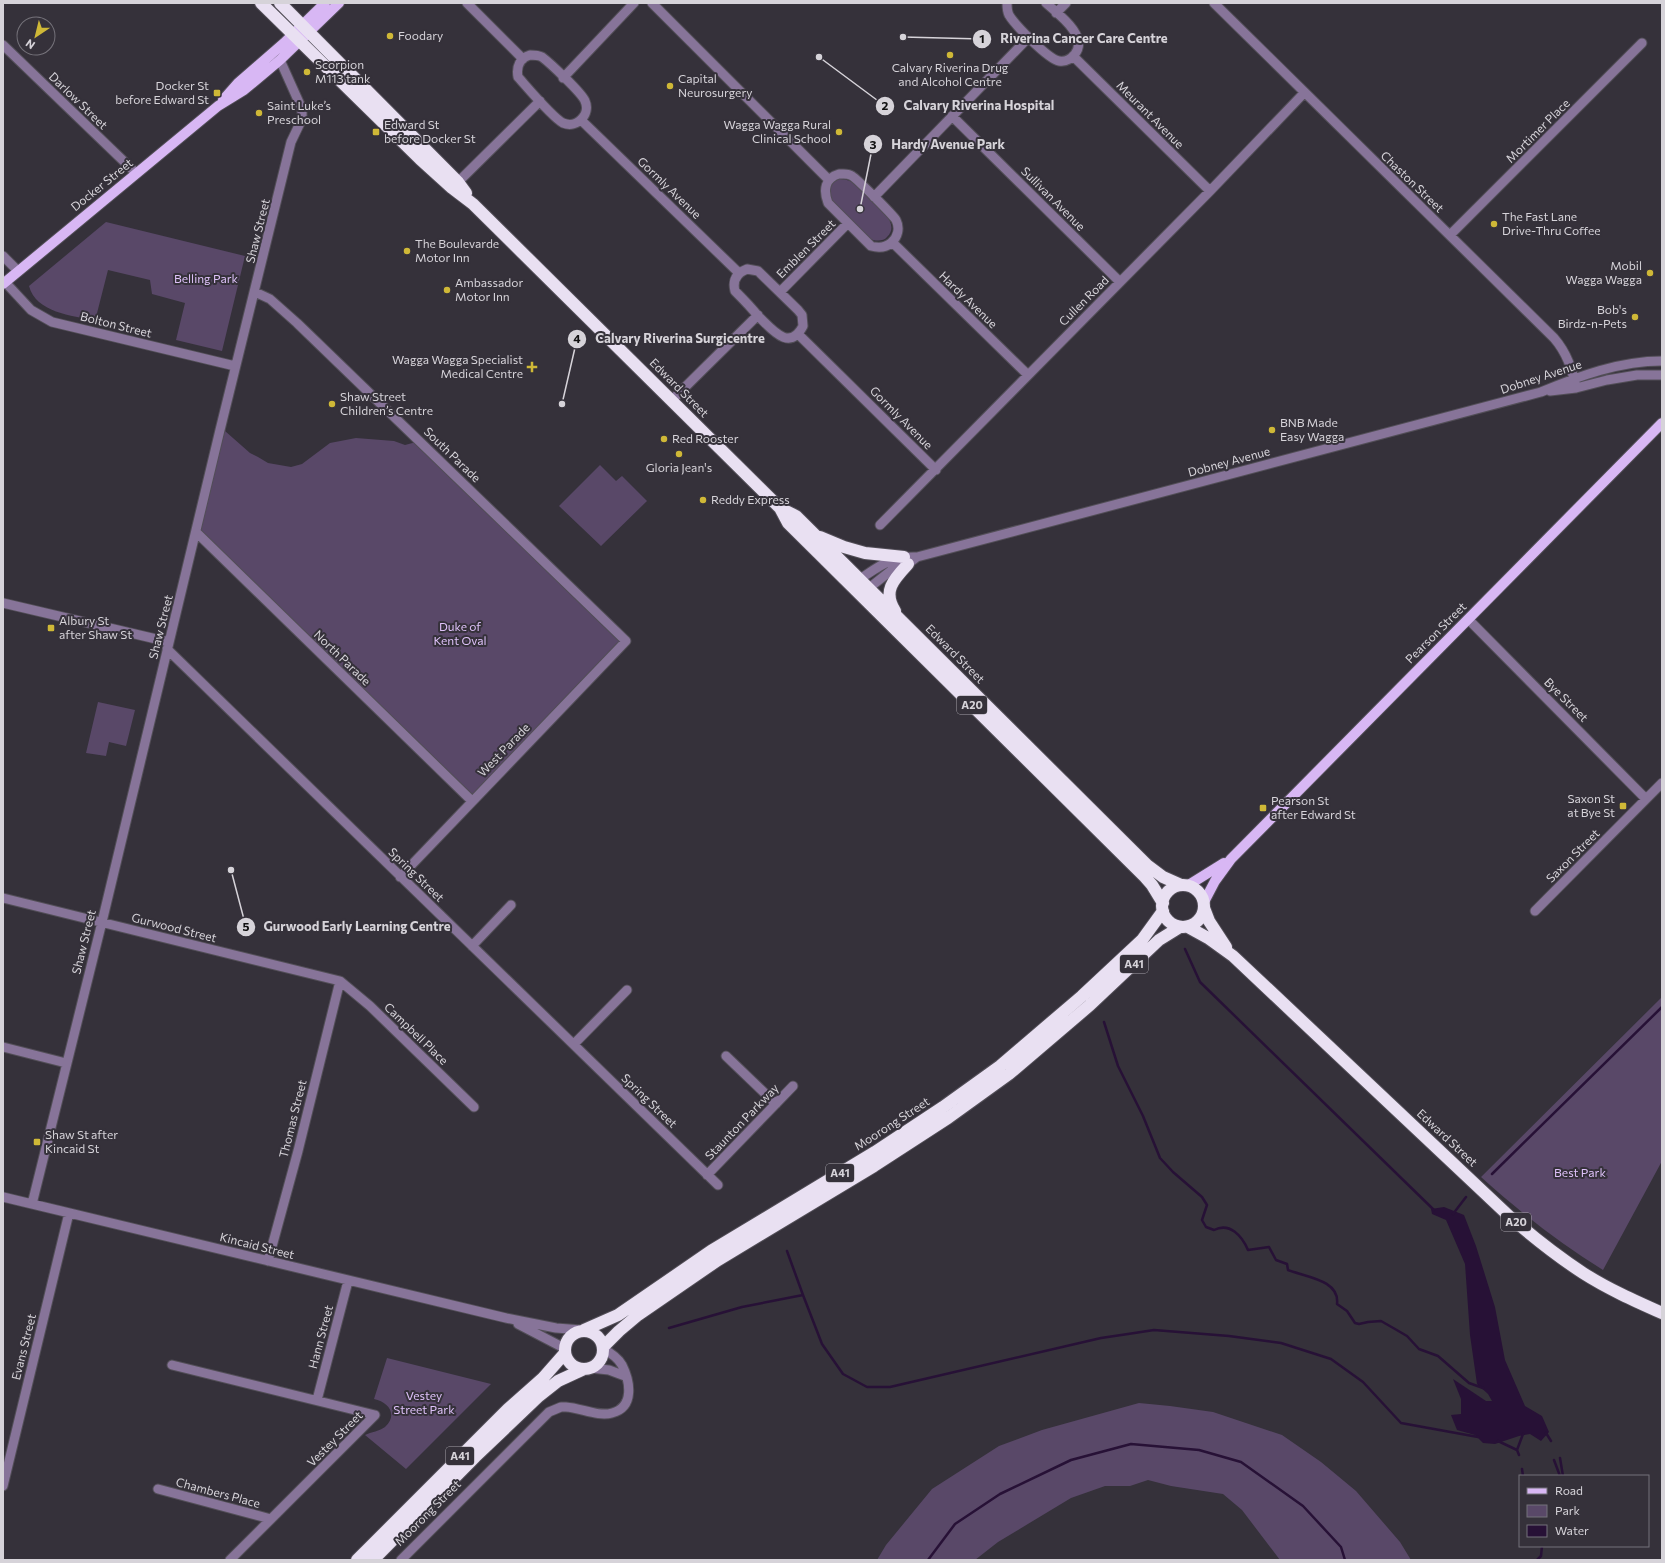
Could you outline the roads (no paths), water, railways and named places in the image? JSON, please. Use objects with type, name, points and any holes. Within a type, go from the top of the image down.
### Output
[{"type":"highway","name":"Edward Street","points":[[260,3],[420,159],[455,185]]},
{"type":"highway","name":"Edward Street","points":[[280,3],[455,185],[780,508],[788,523],[900,619],[1147,865],[1163,876],[1184,885]]},
{"type":"highway","name":"Edward Street","points":[[780,508],[796,516],[815,535],[862,586],[1145,877],[1152,885],[1163,907]]},
{"type":"highway","points":[[815,535],[844,547],[910,559],[890,586],[890,600],[900,619]]},
{"type":"highway","name":"A41","points":[[1163,907],[1169,892],[1174,887],[1184,885]]},
{"type":"highway","name":"A20","points":[[1184,885],[1198,891],[1204,905]]},
{"type":"highway","name":"Edward Street","points":[[1204,905],[1215,931],[1233,956]]},
{"type":"highway","name":"A41","points":[[587,1369],[600,1361],[603,1348],[638,1314],[718,1260],[874,1166],[948,1118],[1009,1074],[1090,1005],[1159,940],[1198,921],[1202,916],[1204,905]]},
{"type":"highway","name":"A20","points":[[1163,907],[1171,924],[1184,927]]},
{"type":"highway","name":"Moorong Street","points":[[583,1330],[618,1314],[711,1251],[875,1152],[943,1107],[1000,1066],[1082,996],[1142,940],[1163,907]]},
{"type":"highway","name":"Edward Street","points":[[1184,927],[1208,938],[1233,956],[1510,1217],[1547,1248],[1583,1273],[1621,1295],[1662,1313]]},
{"type":"highway","points":[[583,1330],[592,1332],[598,1336],[603,1348]]},
{"type":"highway","name":"A41","points":[[565,1350],[570,1336],[577,1331],[583,1330]]},
{"type":"highway","points":[[565,1350],[571,1364],[579,1368],[587,1369]]},
{"type":"highway","name":"Moorong Street","points":[[357,1560],[508,1409],[543,1378],[565,1350]]},
{"type":"highway","name":"Moorong Street","points":[[373,1560],[539,1396],[558,1381],[587,1369]]},
{"type":"main road","name":"Docker Street","points":[[306,29],[325,3]]},
{"type":"main road","name":"Docker Street","points":[[218,106],[238,83],[339,3]]},
{"type":"main road","name":"Docker Street","points":[[4,283],[218,106],[244,90],[280,60],[296,38]]},
{"type":"main road","name":"Pearson Street","points":[[1204,905],[1214,881],[1231,859],[1661,423]]},
{"type":"main road","name":"Pearson Street","points":[[1184,885],[1231,859]]},
{"type":"street","points":[[467,3],[522,59]]},
{"type":"street","points":[[563,78],[634,3]]},
{"type":"street","points":[[652,3],[829,180]]},
{"type":"street","points":[[1007,3],[1008,14],[1029,38],[1053,59],[1065,61],[1073,56],[1078,48],[1079,41],[1077,35],[1046,3]]},
{"type":"street","points":[[1056,13],[1066,3]]},
{"type":"street","name":"Chaston Street","points":[[1214,3],[1554,338],[1563,348],[1568,359],[1576,388]]},
{"type":"street","points":[[874,197],[1029,38]]},
{"type":"street","name":"Mortimer Place","points":[[1450,235],[1642,43]]},
{"type":"street","name":"Darlow Street","points":[[3,45],[136,174]]},
{"type":"street","points":[[530,55],[542,57],[563,78],[585,101],[586,112],[581,120],[574,124],[563,122],[540,101],[518,77],[517,66],[522,59],[530,55]]},
{"type":"street","name":"Meurant Avenue","points":[[1073,56],[1210,191]]},
{"type":"street","name":"Shaw Street","points":[[32,1204],[291,142],[302,119],[302,110],[280,60]]},
{"type":"street","name":"Cullen Road","points":[[880,525],[1210,191],[1304,93]]},
{"type":"street","points":[[455,185],[540,101]]},
{"type":"street","name":"Sullivan Avenue","points":[[952,116],[1120,282]]},
{"type":"street","name":"Gormly Avenue","points":[[581,120],[739,273]]},
{"type":"street","points":[[839,174],[852,176],[874,197],[896,221],[898,234],[892,242],[884,247],[877,248],[871,246],[848,224],[828,203],[825,190],[829,180],[833,176],[839,174]]},
{"type":"street","name":"Emblen Street","points":[[780,292],[848,224]]},
{"type":"street","name":"Hardy Avenue","points":[[892,242],[1028,375]]},
{"type":"street","points":[[3,256],[18,271]]},
{"type":"street","points":[[747,269],[758,271],[780,292],[802,315],[803,326],[798,334],[791,338],[779,336],[758,315],[735,291],[734,280],[739,273],[747,269]]},
{"type":"street","name":"Bolton Street","points":[[4,283],[31,310],[52,322],[236,366]]},
{"type":"street","name":"South Parade","points":[[255,292],[270,299],[297,323],[626,641]]},
{"type":"street","points":[[672,400],[758,315]]},
{"type":"street","name":"Gormly Avenue","points":[[798,334],[936,470]]},
{"type":"street","name":"Dobney Avenue","points":[[862,586],[889,560],[910,559],[1541,392],[1574,378],[1622,365],[1662,361]]},
{"type":"street","points":[[1541,392],[1576,388],[1637,375],[1662,375]]},
{"type":"street","name":"North Parade","points":[[196,532],[472,801]]},
{"type":"street","points":[[3,603],[168,646]]},
{"type":"street","name":"Bye Street","points":[[1468,619],[1646,799]]},
{"type":"street","name":"West Parade","points":[[400,876],[626,641]]},
{"type":"street","name":"Spring Street","points":[[168,646],[400,876],[718,1185]]},
{"type":"street","name":"Saxon Street","points":[[1535,911],[1662,783]]},
{"type":"street","name":"Gurwood Street","points":[[3,898],[340,981]]},
{"type":"street","points":[[472,946],[511,906]]},
{"type":"street","name":"Campbell Place","points":[[340,981],[369,1005],[474,1107]]},
{"type":"street","name":"Thomas Street","points":[[268,1261],[298,1151],[340,981]]},
{"type":"street","points":[[574,1044],[627,990]]},
{"type":"street","points":[[3,1047],[66,1063]]},
{"type":"street","points":[[726,1056],[776,1104]]},
{"type":"street","name":"Staunton Parkway","points":[[707,1175],[794,1086]]},
{"type":"street","name":"Kincaid Street","points":[[3,1197],[506,1318],[556,1328],[583,1330]]},
{"type":"street","name":"Evans Street","points":[[3,1486],[69,1213]]},
{"type":"street","name":"Hann Street","points":[[317,1400],[348,1281]]},
{"type":"street","name":"Kincaid Street","points":[[506,1318],[537,1333],[565,1350]]},
{"type":"street","name":"Moorong Street","points":[[401,1560],[546,1414],[553,1410],[566,1407],[605,1414],[615,1412],[622,1408],[629,1395],[629,1386],[622,1366],[617,1359],[603,1348]]},
{"type":"street","name":"Vestey Street","points":[[172,1365],[375,1415],[230,1560]]},
{"type":"street","points":[[587,1369],[609,1370],[625,1376]]},
{"type":"street","name":"Chambers Place","points":[[158,1490],[271,1520]]},
{"type":"water","points":[[1444,1207],[1464,1215],[1476,1246],[1495,1307],[1505,1360],[1525,1406],[1542,1416],[1549,1432],[1541,1441],[1530,1434],[1495,1444],[1483,1443],[1475,1435],[1457,1430],[1451,1415],[1461,1414],[1461,1399],[1453,1379],[1486,1401],[1492,1401],[1488,1394],[1477,1384],[1470,1335],[1465,1264],[1446,1220],[1432,1214],[1431,1209]]},
{"type":"waterway","points":[[1185,949],[1200,982],[1434,1210]]},
{"type":"waterway","points":[[1492,1174],[1662,1007]]},
{"type":"waterway","points":[[1104,1022],[1118,1066],[1143,1116],[1160,1158],[1173,1172],[1202,1197],[1207,1205],[1202,1220],[1206,1227],[1214,1230],[1220,1228],[1230,1229],[1239,1235],[1248,1250],[1269,1247],[1276,1260],[1287,1264],[1288,1270],[1328,1285],[1336,1296],[1337,1304],[1347,1311],[1355,1323],[1359,1324],[1381,1321],[1407,1336],[1419,1349],[1438,1356],[1469,1383],[1483,1388]]},
{"type":"waterway","points":[[1453,1214],[1466,1197]]},
{"type":"waterway","points":[[787,1251],[803,1295]]},
{"type":"waterway","points":[[669,1328],[742,1307],[803,1295],[822,1344],[843,1374],[867,1387],[890,1387],[1101,1338],[1154,1330],[1229,1336],[1281,1343],[1331,1359],[1363,1382],[1401,1423],[1478,1437]]},
{"type":"waterway","points":[[1546,1433],[1551,1441]]},
{"type":"waterway","points":[[1517,1450],[1523,1434]]},
{"type":"waterway","points":[[1498,1441],[1517,1450],[1519,1455]]},
{"type":"waterway","points":[[928,1560],[955,1524],[1000,1494],[1071,1460],[1131,1444],[1199,1450],[1241,1462],[1303,1506],[1341,1547],[1345,1560]]},
{"type":"waterway","points":[[1560,1458],[1563,1475]]},
{"type":"waterway","points":[[1554,1460],[1560,1475]]},
{"type":"waterway","points":[[1522,1469],[1523,1475]]},
{"type":"waterway","points":[[1537,1560],[1541,1556],[1542,1547]]},
{"type":"place","name":"Foodary","points":[[390,36]]},
{"type":"place","name":"Riverina Cancer Care Centre","points":[[903,37]]},
{"type":"place","name":"Calvary Riverina Drug and Alcohol Centre","points":[[950,55]]},
{"type":"place","name":"Calvary Riverina Hospital","points":[[819,57]]},
{"type":"place","name":"Scorpion M113 tank","points":[[307,72]]},
{"type":"place","name":"Capital Neurosurgery","points":[[670,86]]},
{"type":"place","name":"Docker St before Edward St","points":[[217,93]]},
{"type":"place","name":"Saint Luke’s Preschool","points":[[259,113]]},
{"type":"place","name":"Edward St before Docker St","points":[[376,132]]},
{"type":"place","name":"Wagga Wagga Rural Clinical School","points":[[839,132]]},
{"type":"place","name":"Hardy Avenue Park","points":[[860,209]]},
{"type":"place","name":"The Fast Lane Drive-Thru Coffee","points":[[1494,224]]},
{"type":"place","name":"The Boulevarde Motor Inn","points":[[407,251]]},
{"type":"place","name":"Mobil Wagga Wagga","points":[[1650,273]]},
{"type":"place","name":"Ambassador Motor Inn","points":[[447,290]]},
{"type":"place","name":"Bob's Birdz-n-Pets","points":[[1635,317]]},
{"type":"place","name":"Wagga Wagga Specialist Medical Centre","points":[[532,367]]},
{"type":"place","name":"Shaw Street Children’s Centre","points":[[332,404]]},
{"type":"place","name":"Calvary Riverina Surgicentre","points":[[562,404]]},
{"type":"place","name":"BNB Made Easy Wagga","points":[[1272,430]]},
{"type":"place","name":"Red Rooster","points":[[664,439]]},
{"type":"place","name":"Gloria Jean's","points":[[679,454]]},
{"type":"place","name":"Reddy Express","points":[[703,500]]},
{"type":"place","name":"Albury St after Shaw St","points":[[51,628]]},
{"type":"place","name":"Saxon St at Bye St","points":[[1623,806]]},
{"type":"place","name":"Pearson St after Edward St","points":[[1263,808]]},
{"type":"place","name":"Gurwood Early Learning Centre","points":[[231,870]]},
{"type":"place","name":"Shaw St after Kincaid St","points":[[37,1142]]},
{"type":"park label","name":"Belling Park","points":[[206,279]]},
{"type":"park label","name":"Duke of Kent Oval","points":[[460,634]]},
{"type":"park label","name":"Best Park","points":[[1580,1173]]},
{"type":"park label","name":"Vestey Street Park","points":[[424,1403]]}]
